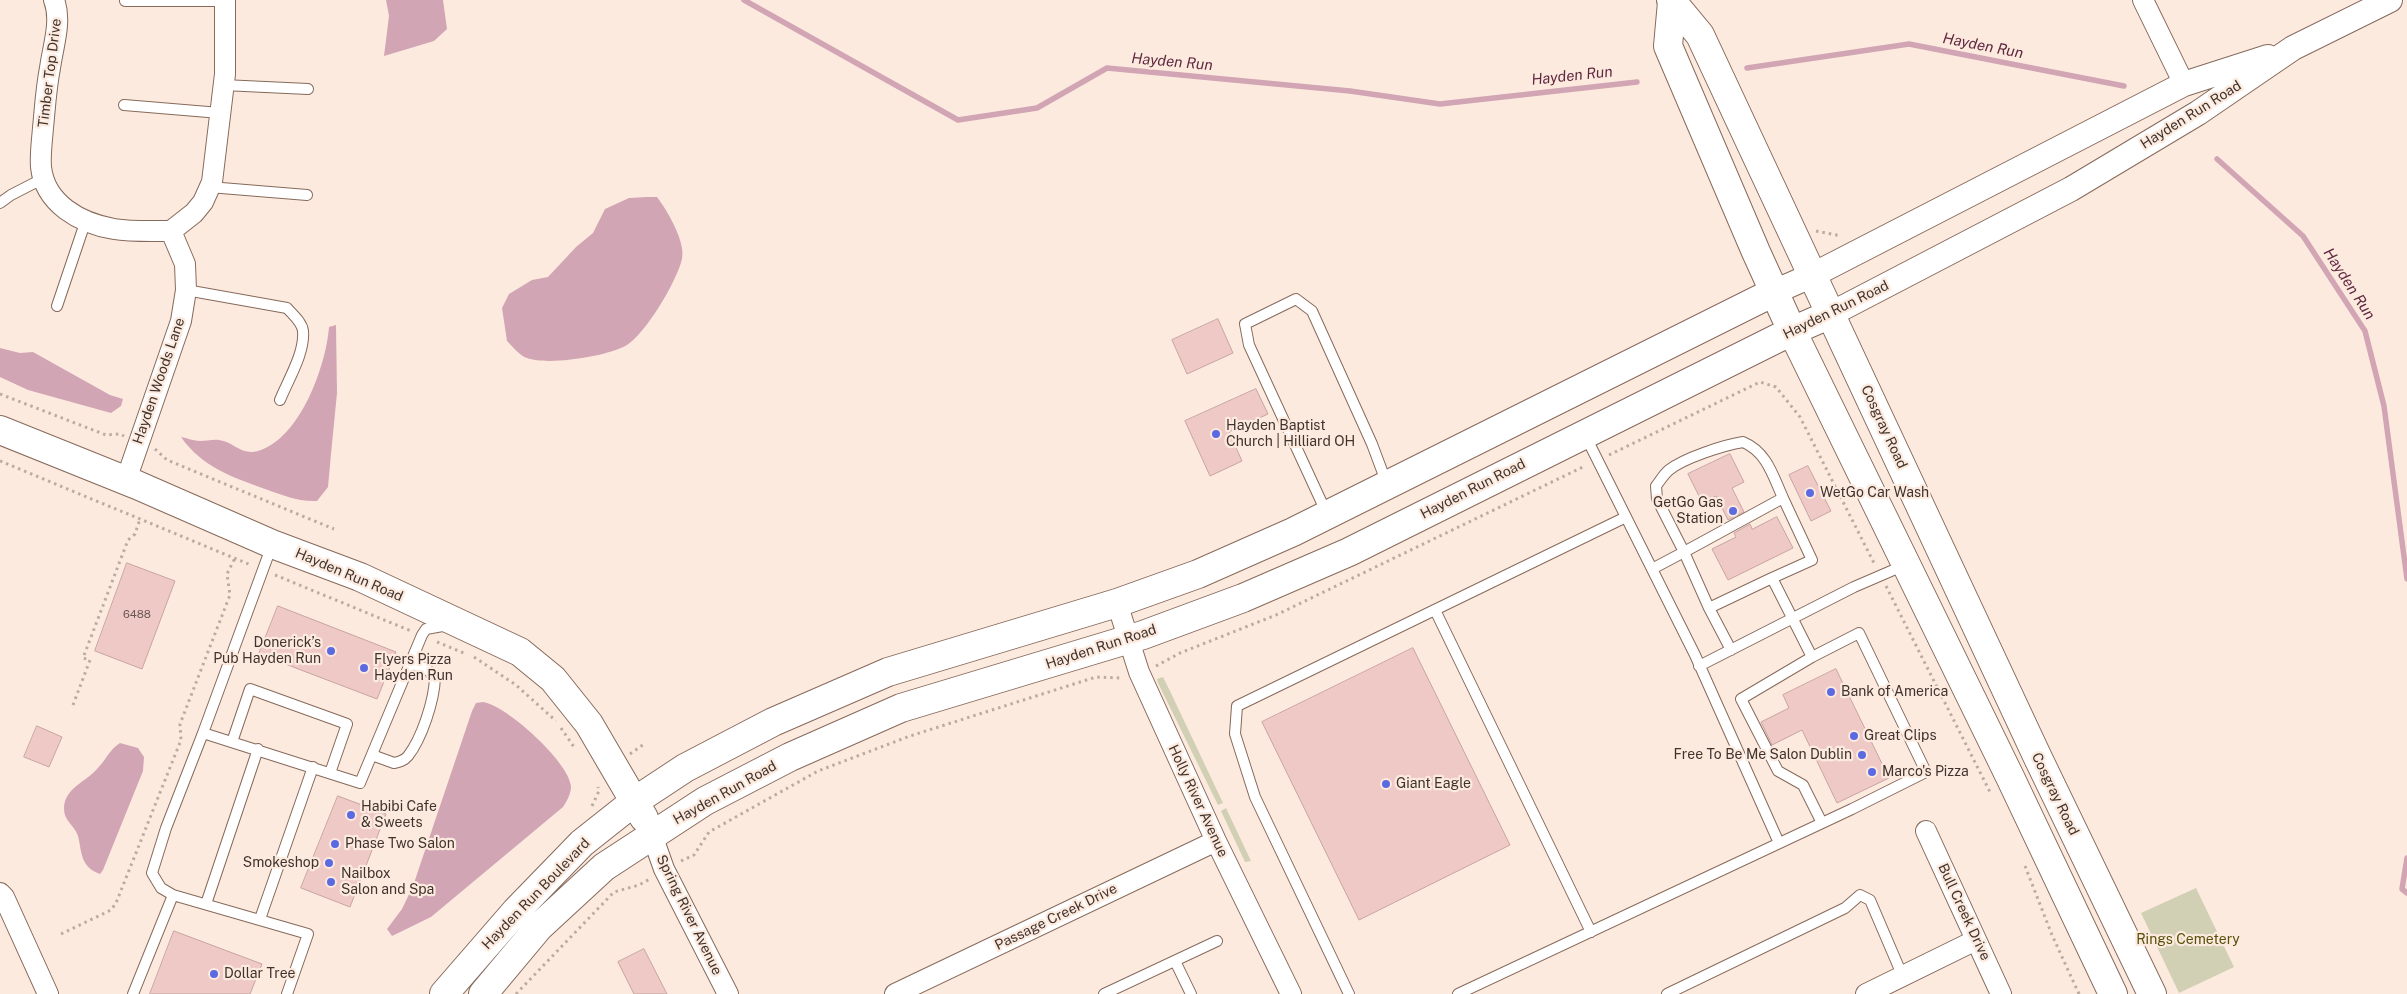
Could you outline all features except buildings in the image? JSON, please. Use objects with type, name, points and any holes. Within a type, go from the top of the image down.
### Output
[{"type":"main road","name":"Cosgray Road","points":[[1671,1],[1700,35],[2038,758],[2152,994]]},
{"type":"main road","name":"Cosgray Road","points":[[1671,1],[1668,46],[1774,292],[2114,994]]},
{"type":"main road","name":"Hayden Run Road","points":[[635,801],[685,768],[773,722],[888,672],[1117,603],[1198,574],[1327,515],[1774,292]]},
{"type":"main road","name":"Hayden Run Road","points":[[0,430],[126,480],[272,544],[360,577],[520,652],[553,679],[589,724],[635,801],[652,835],[705,801],[790,757],[901,708],[1128,640],[1243,598],[1349,552],[1792,331],[1831,314]]},
{"type":"main road","name":"Hayden Run Boulevard","points":[[444,994],[516,911],[576,850],[635,801]]},
{"type":"main road","name":"Hayden Run Boulevard","points":[[483,994],[538,927],[604,867],[652,835]]},
{"type":"street","name":"Timber Top Drive","points":[[54,0],[57,8],[57,25],[46,85],[42,150],[44,178],[48,192],[66,211],[86,220],[115,229],[171,231]]},
{"type":"street","points":[[2143,0],[2184,84]]},
{"type":"street","name":"Hayden Run Road","points":[[1774,292],[1812,275],[2184,84],[2293,48],[2390,0]]},
{"type":"street","points":[[171,231],[194,213],[212,182],[223,85],[224,1]]},
{"type":"street","name":"Hayden Run Road","points":[[1831,314],[2071,189],[2198,113],[2293,48]]},
{"type":"street","name":"Hayden Woods Lane","points":[[126,480],[181,321],[186,290],[185,264],[171,231]]},
{"type":"street","name":"Holly River Avenue","points":[[1117,603],[1139,672],[1216,841],[1291,994]]},
{"type":"street","name":"Bull Creek Drive","points":[[1926,831],[2002,994]]},
{"type":"street","name":"Spring River Avenue","points":[[652,835],[664,869],[728,994]]},
{"type":"street","name":"Passage Creek Drive","points":[[895,994],[1216,841]]},
{"type":"street","points":[[0,894],[4,897],[48,994]]},
{"type":"street","points":[[1879,991],[1976,940]]},
{"type":"lane","points":[[125,2],[224,1]]},
{"type":"lane","points":[[223,85],[308,89]]},
{"type":"lane","points":[[124,105],[220,113]]},
{"type":"lane","points":[[0,202],[11,194],[44,178]]},
{"type":"lane","points":[[209,188],[307,195]]},
{"type":"lane","points":[[57,306],[86,220]]},
{"type":"lane","points":[[186,290],[287,308],[298,320],[303,331],[300,351],[280,400]]},
{"type":"lane","points":[[1327,515],[1249,345],[1245,324],[1296,299],[1312,311],[1372,444],[1387,485]]},
{"type":"lane","points":[[1584,434],[1699,666],[1779,843]]},
{"type":"lane","points":[[1709,608],[1812,560],[1763,456],[1754,447],[1743,442],[1711,450],[1669,470],[1656,486],[1658,499],[1709,608],[1731,650]]},
{"type":"lane","points":[[1652,570],[1783,498]]},
{"type":"lane","points":[[1350,994],[1255,797],[1235,734],[1237,706],[1626,517]]},
{"type":"lane","points":[[272,544],[166,828],[152,873],[161,888],[173,895],[308,934],[287,994]]},
{"type":"lane","points":[[1699,666],[1906,564]]},
{"type":"lane","points":[[1772,578],[1812,657]]},
{"type":"lane","points":[[1436,610],[1591,932]]},
{"type":"lane","points":[[203,733],[360,783],[422,635],[426,629],[458,623]]},
{"type":"lane","points":[[1458,994],[1822,823],[1926,772],[1859,633],[1812,657],[1741,699],[1778,771],[1803,785],[1822,823]]},
{"type":"lane","points":[[372,755],[394,764],[407,757],[428,715],[434,692],[435,678],[426,668],[411,664]]},
{"type":"lane","points":[[232,742],[250,689],[347,724],[330,773]]},
{"type":"lane","points":[[206,904],[258,749]]},
{"type":"lane","points":[[260,919],[313,767]]},
{"type":"lane","points":[[133,994],[173,895]]},
{"type":"lane","points":[[1667,994],[1845,908],[1860,895],[1870,900],[1903,977]]},
{"type":"lane","points":[[1104,994],[1217,941]]},
{"type":"lane","points":[[1175,961],[1191,994]]},
{"type":"path","points":[[1757,377],[1760,382],[1776,387],[1800,417],[1992,795]]},
{"type":"path","points":[[1618,450],[1760,382]]},
{"type":"path","points":[[0,394],[106,435],[120,434],[138,444],[156,449],[167,460],[334,529]]},
{"type":"path","points":[[0,461],[473,656],[516,684],[556,721],[576,750]]},
{"type":"path","points":[[1157,666],[1180,653],[1276,615],[1570,474]]},
{"type":"path","points":[[73,705],[90,660],[83,658],[128,540],[135,534],[140,519]]},
{"type":"path","points":[[61,934],[111,910],[116,903],[181,740],[180,724],[230,595],[227,574],[235,558]]},
{"type":"path","points":[[685,859],[694,855],[709,832],[818,771],[910,736],[1096,677],[1118,679],[1124,677]]},
{"type":"path","points":[[590,810],[599,791],[595,780]]},
{"type":"path","points":[[2022,857],[2052,935],[2079,994]]},
{"type":"path","points":[[516,994],[614,892],[638,886],[647,881]]},
{"type":"green space","points":[[1163,677],[1223,803],[1218,805],[1158,683],[1157,679]]},
{"type":"green space","points":[[1226,808],[1251,861],[1245,862],[1221,811]]},
{"type":"green space","name":"Rings Cemetery","points":[[2196,888],[2234,967],[2179,993],[2141,913]]},
{"type":"shaded area","points":[[386,0],[443,0],[447,29],[434,41],[384,56],[389,16]]},
{"type":"shaded area","points":[[657,197],[675,227],[681,244],[682,259],[674,280],[660,306],[643,330],[627,345],[607,353],[578,359],[537,360],[524,357],[519,353],[507,341],[502,308],[509,294],[532,280],[548,277],[576,247],[593,233],[605,209],[629,198]]},
{"type":"shaded area","points":[[336,325],[337,393],[328,487],[317,501],[291,498],[218,470],[198,456],[181,437],[198,441],[224,441],[247,452],[258,451],[273,444],[298,417],[308,399],[323,361],[329,327]]},
{"type":"shaded area","points":[[0,348],[20,353],[33,352],[110,395],[123,399],[121,406],[111,413],[28,390],[0,377]]},
{"type":"shaded area","points":[[483,702],[493,705],[506,713],[535,736],[560,763],[568,776],[571,786],[570,792],[563,807],[431,917],[392,936],[387,929],[402,909],[413,886],[472,711],[476,703]]},
{"type":"shaded area","points":[[120,743],[138,748],[144,757],[143,771],[100,874],[93,871],[85,863],[78,836],[64,813],[65,802],[76,786],[92,774]]},
{"type":"waterway","name":"Hayden Run","points":[[744,0],[958,120],[1037,108],[1107,68],[1350,91],[1440,104],[1637,82]]},
{"type":"waterway","name":"Hayden Run","points":[[1747,68],[1909,44],[2124,86]]},
{"type":"waterway","name":"Hayden Run","points":[[2217,159],[2303,236],[2365,331],[2384,406],[2407,579]]},
{"type":"waterway","name":"Hayden Run","points":[[2407,858],[2402,889],[2407,893]]},
{"type":"place","name":"Hayden Baptist Church | Hilliard OH","points":[[1216,434]]},
{"type":"place","name":"WetGo Car Wash","points":[[1810,493]]},
{"type":"place","name":"GetGo Gas Station","points":[[1733,511]]},
{"type":"place","name":"Donerick’s Pub Hayden Run","points":[[331,651]]},
{"type":"place","name":"Flyers Pizza Hayden Run","points":[[364,668]]},
{"type":"place","name":"Bank of America","points":[[1831,692]]},
{"type":"place","name":"Great Clips","points":[[1854,736]]},
{"type":"place","name":"Free To Be Me Salon Dublin","points":[[1862,755]]},
{"type":"place","name":"Marco's Pizza","points":[[1872,772]]},
{"type":"place","name":"Giant Eagle","points":[[1386,784]]},
{"type":"place","name":"Habibi Cafe & Sweets","points":[[351,815]]},
{"type":"place","name":"Phase Two Salon","points":[[335,844]]},
{"type":"place","name":"Smokeshop","points":[[329,863]]},
{"type":"place","name":"Nailbox Salon and Spa","points":[[331,882]]},
{"type":"place","name":"Dollar Tree","points":[[214,974]]}]
